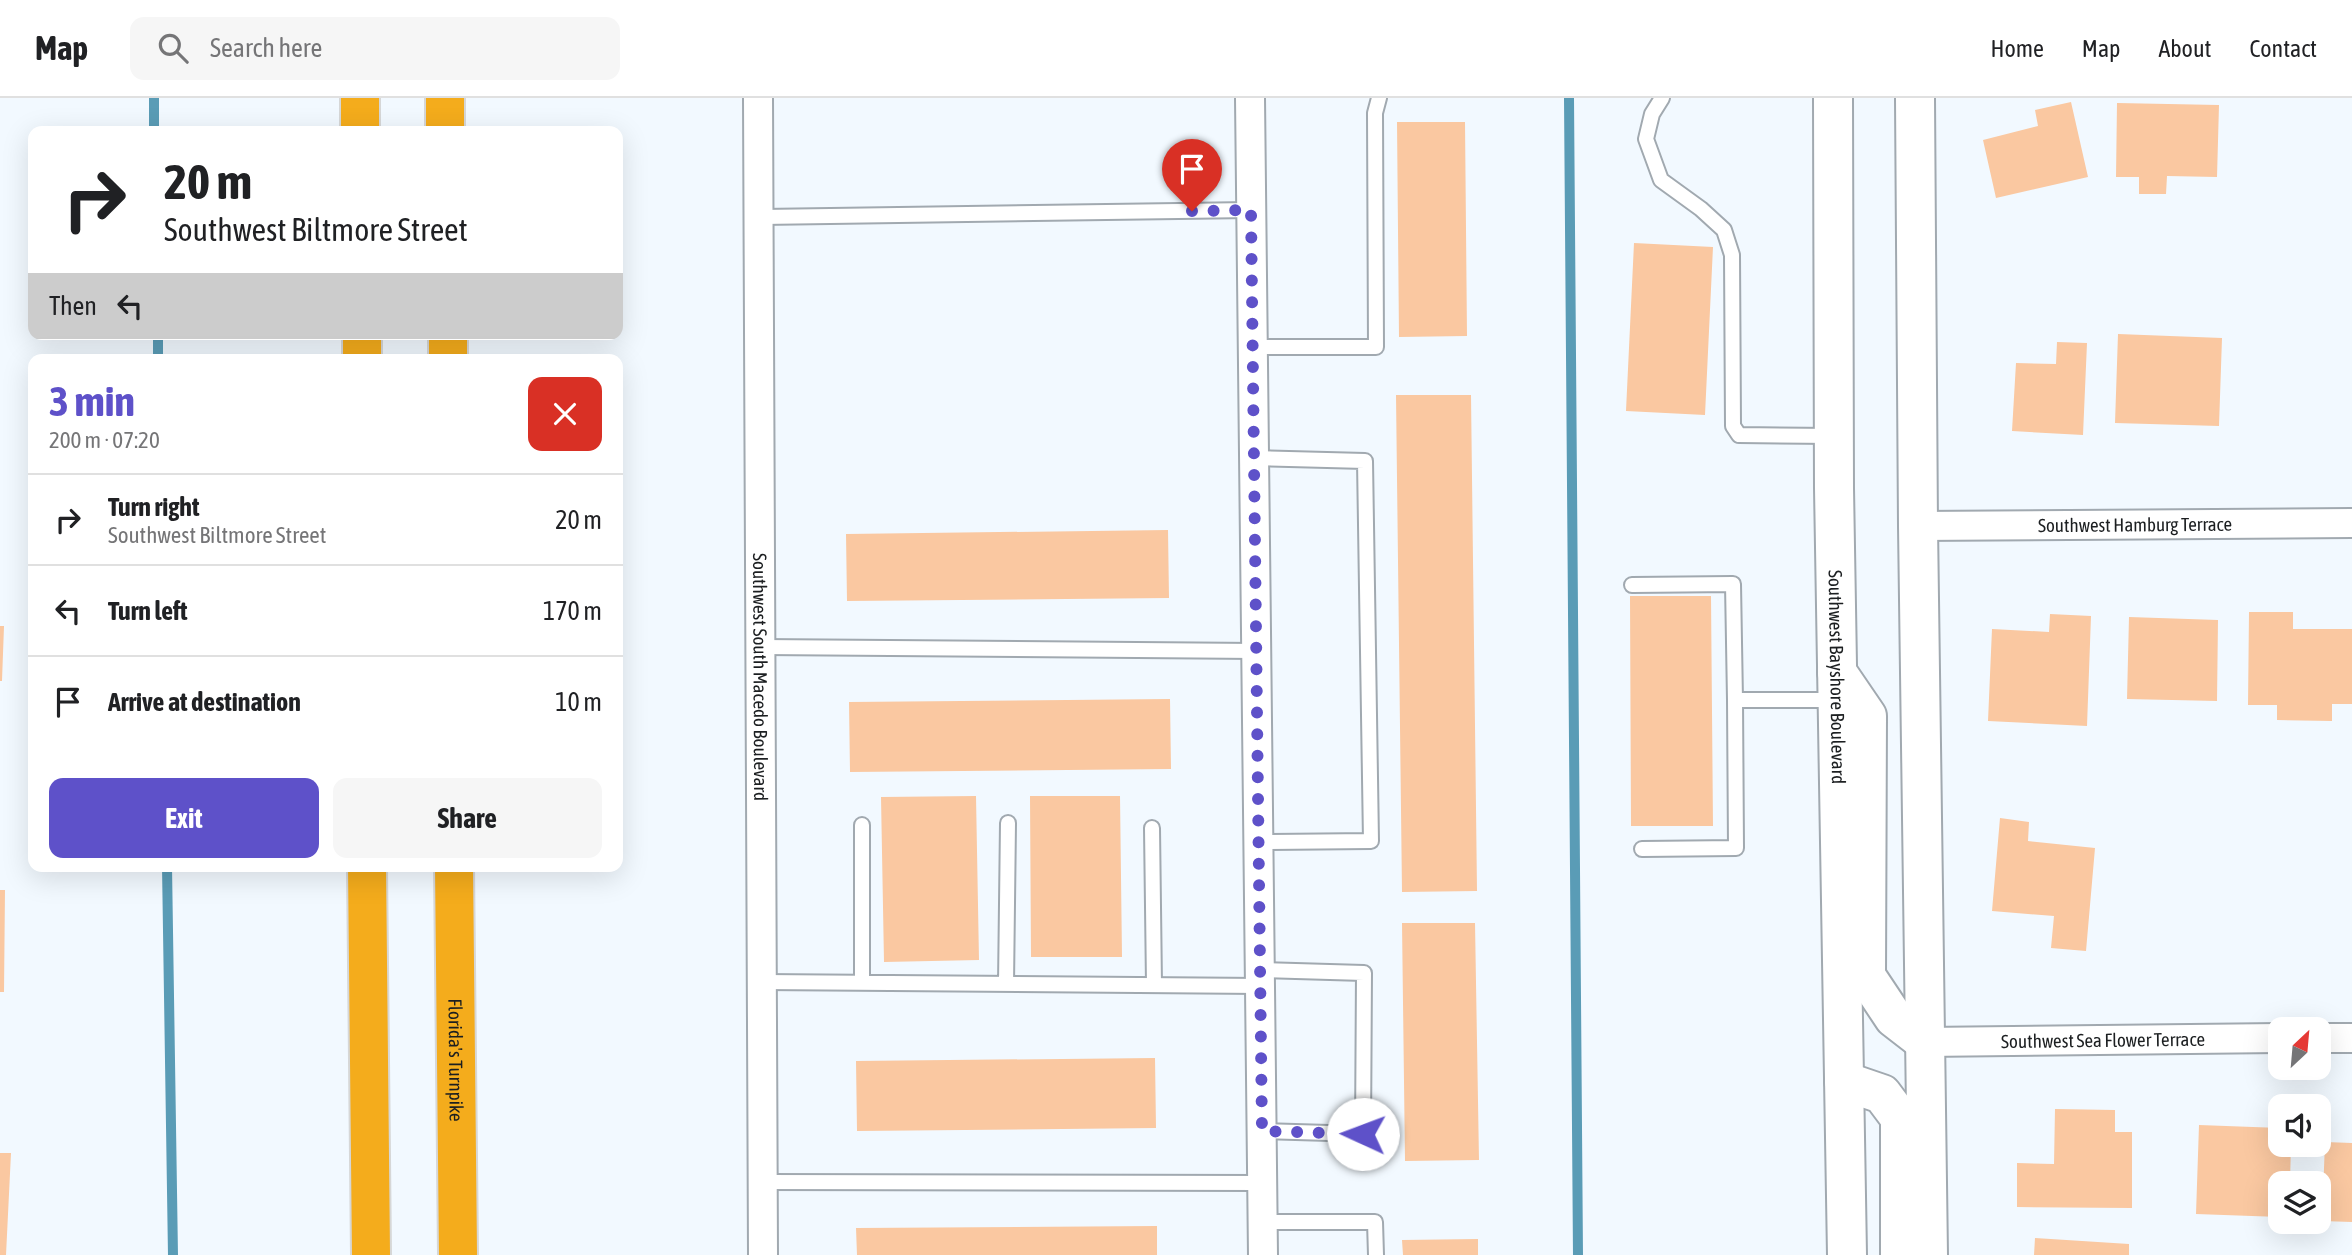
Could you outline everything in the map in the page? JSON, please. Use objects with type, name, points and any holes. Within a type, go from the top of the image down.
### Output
[{"type":"highway","points":[[360,98],[360,126]]},
{"type":"highway","points":[[445,98],[445,126]]},
{"type":"highway","points":[[368,872],[371,1255]]},
{"type":"highway","name":"Florida's Turnpike","points":[[454,872],[458,1255]]},
{"type":"main road","name":"Southwest Bayshore Boulevard","points":[[1833,98],[1837,686],[1847,1255]]},
{"type":"main road","points":[[1915,98],[1928,1255]]},
{"type":"main road","points":[[1837,686],[1867,716],[1866,976],[1894,1018],[1925,1042]]},
{"type":"main road","points":[[1844,1081],[1882,1094],[1900,1118],[1900,1255]]},
{"type":"street","name":"Southwest South Macedo Boulevard","points":[[758,98],[763,1255]]},
{"type":"street","points":[[1250,98],[1263,1255]]},
{"type":"street","name":"Southwest Hamburg Terrace","points":[[1918,526],[2352,523]]},
{"type":"street","name":"Southwest Sea Flower Terrace","points":[[1925,1042],[2268,1038]]},
{"type":"street","points":[[2331,1038],[2352,1038]]},
{"type":"lane","points":[[1253,347],[1376,347],[1375,113],[1379,98]]},
{"type":"lane","points":[[1662,98],[1652,114],[1646,139],[1661,180],[1701,209],[1724,230],[1731,255],[1733,426],[1739,435],[1834,436]]},
{"type":"lane","points":[[759,217],[1251,210]]},
{"type":"lane","points":[[1253,458],[1365,461],[1366,501],[1371,841],[1260,842]]},
{"type":"lane","points":[[1632,585],[1733,584],[1736,848],[1642,849]]},
{"type":"lane","points":[[760,647],[1257,652]]},
{"type":"lane","points":[[1735,700],[1837,686]]},
{"type":"lane","points":[[1006,984],[1007,823]]},
{"type":"lane","points":[[862,825],[862,983]]},
{"type":"lane","points":[[1152,828],[1154,985]]},
{"type":"lane","points":[[762,982],[1154,985],[1364,973],[1363,1134],[1262,1131]]},
{"type":"lane","points":[[763,1182],[1262,1183]]},
{"type":"lane","points":[[1263,1222],[1375,1222],[1376,1255]]},
{"type":"building","points":[[2071,102],[2088,177],[1996,198],[1983,140],[2038,126],[2035,110]]},
{"type":"building","points":[[2117,103],[2219,105],[2217,177],[2167,176],[2166,194],[2139,194],[2139,177],[2116,177]]},
{"type":"building","points":[[1397,122],[1465,122],[1467,336],[1399,337]]},
{"type":"building","points":[[1634,243],[1713,247],[1705,415],[1626,411]]},
{"type":"building","points":[[2118,334],[2222,338],[2219,426],[2115,423]]},
{"type":"building","points":[[2057,342],[2087,343],[2083,435],[2012,431],[2016,363],[2056,364]]},
{"type":"building","points":[[1396,395],[1471,395],[1477,891],[1402,892]]},
{"type":"building","points":[[1168,530],[1169,598],[847,601],[846,534]]},
{"type":"building","points":[[1630,596],[1711,596],[1713,826],[1631,826]]},
{"type":"building","points":[[2249,612],[2293,612],[2293,629],[2352,629],[2352,704],[2332,704],[2332,721],[2277,720],[2277,705],[2248,705]]},
{"type":"building","points":[[2050,614],[2091,616],[2087,726],[1988,721],[1992,629],[2049,632]]},
{"type":"building","points":[[2129,617],[2218,620],[2217,701],[2127,699]]},
{"type":"building","points":[[0,626],[4,626],[2,681],[0,681]]},
{"type":"building","points":[[1170,699],[1171,769],[850,772],[849,702]]},
{"type":"building","points":[[976,796],[979,960],[884,962],[881,797]]},
{"type":"building","points":[[1030,796],[1120,796],[1122,957],[1031,957]]},
{"type":"building","points":[[2000,818],[2029,822],[2028,841],[2095,848],[2086,951],[2051,948],[2054,916],[1992,911]]},
{"type":"building","points":[[0,890],[5,890],[4,992],[0,992]]},
{"type":"building","points":[[1402,923],[1475,923],[1479,1160],[1405,1161]]},
{"type":"building","points":[[1155,1058],[1156,1128],[857,1131],[856,1061]]},
{"type":"building","points":[[2055,1109],[2115,1110],[2115,1132],[2132,1132],[2132,1208],[2017,1207],[2017,1163],[2054,1164]]},
{"type":"building","points":[[2199,1125],[2268,1128],[2268,1157],[2291,1157],[2290,1171],[2268,1171],[2268,1217],[2196,1214]]},
{"type":"building","points":[[2331,1142],[2352,1143],[2352,1222],[2331,1221],[2331,1171],[2324,1171],[2324,1157],[2331,1157]]},
{"type":"building","points":[[0,1153],[11,1153],[6,1255],[0,1255]]},
{"type":"building","points":[[1157,1226],[1157,1255],[857,1255],[856,1228]]},
{"type":"building","points":[[2035,1238],[2129,1244],[2129,1255],[2034,1255]]},
{"type":"building","points":[[1478,1239],[1478,1255],[1403,1255],[1402,1240]]},
{"type":"waterway","points":[[154,98],[154,126]]},
{"type":"waterway","points":[[1569,98],[1578,1255]]},
{"type":"waterway","points":[[158,340],[158,354]]},
{"type":"waterway","points":[[167,872],[173,1255]]},
{"type":"route","points":[[1192,211],[1251,210],[1262,1131],[1363,1134]]}]
